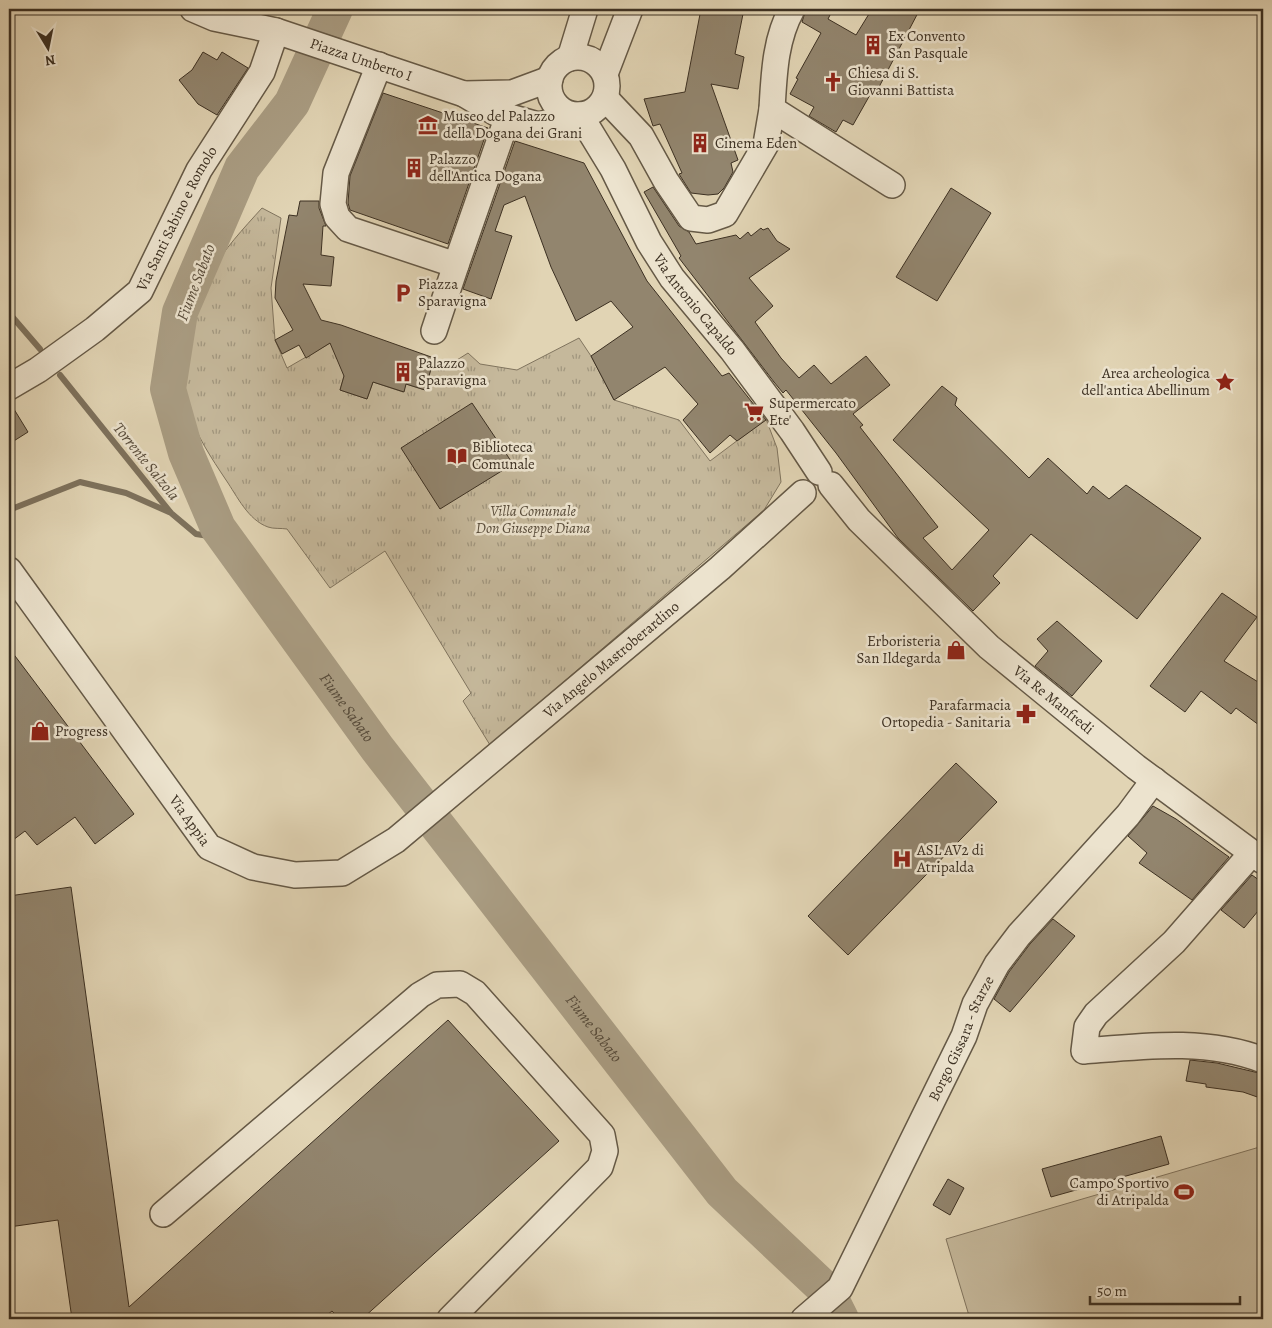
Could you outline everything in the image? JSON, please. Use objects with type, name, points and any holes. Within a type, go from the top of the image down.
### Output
[{"type":"street","name":"Piazza Umberto I","points":[[193,9],[214,18],[272,25],[372,63],[464,94],[496,113],[596,141]]},
{"type":"street","points":[[570,58],[585,9]]},
{"type":"street","points":[[613,169],[598,98],[630,9]]},
{"type":"street","points":[[598,98],[641,136],[666,181],[691,218],[708,220],[725,214],[766,144],[772,109],[776,54],[792,9]]},
{"type":"street","name":"Via Santi Sabino e Romolo","points":[[9,386],[38,370],[62,353],[95,329],[140,291],[200,170],[262,72],[272,25]]},
{"type":"street","points":[[598,98],[563,110],[556,105],[551,97],[549,88],[554,70],[561,62],[578,57],[586,58],[600,67],[596,141],[613,169]]},
{"type":"street","points":[[372,63],[336,173],[333,204],[338,217],[348,229],[456,265]]},
{"type":"street","name":"Piazza Umberto I","points":[[464,94],[512,93],[550,79]]},
{"type":"street","points":[[538,125],[598,98]]},
{"type":"street","points":[[772,109],[892,185]]},
{"type":"street","points":[[434,331],[508,116]]},
{"type":"street","name":"Via Antonio Capaldo","points":[[613,169],[649,242],[672,278],[732,350],[792,431],[814,488]]},
{"type":"street","name":"Via Re Manfredi","points":[[814,488],[859,520],[989,647],[1154,780],[1258,857]]},
{"type":"street","name":"Via Angelo Mastroberardino","points":[[453,792],[814,488]]},
{"type":"street","name":"Via Appia","points":[[9,570],[209,846],[253,868],[295,875],[342,873],[396,840],[453,792]]},
{"type":"street","name":"Borgo Gissara - Starze","points":[[804,1319],[840,1288],[964,1036],[975,1004],[997,964],[1019,935],[1128,815],[1154,780]]},
{"type":"street","points":[[1258,857],[1174,942],[1096,1014],[1087,1027],[1084,1050],[1154,1046],[1213,1047],[1263,1060]]},
{"type":"street","points":[[163,1214],[420,995],[437,986],[460,984],[474,993],[602,1135],[605,1150],[600,1167],[450,1319]]},
{"type":"green space","name":"Villa Comunale Don Giuseppe Diana","points":[[262,208],[281,218],[271,288],[275,340],[287,368],[332,342],[346,369],[340,390],[367,399],[373,382],[403,392],[406,384],[425,390],[433,362],[446,367],[468,353],[480,364],[517,370],[579,338],[591,356],[614,400],[679,420],[710,461],[766,419],[777,448],[781,482],[764,510],[490,745],[463,701],[471,693],[385,551],[330,588],[287,529],[268,527],[261,524],[249,513],[210,455],[195,428],[189,410],[185,375],[185,357],[191,322],[202,289],[215,265]]},
{"type":"green space","name":"Campo Sportivo di Atripalda","points":[[1263,1146],[1263,1319],[970,1319],[946,1239]]},
{"type":"building","name":"Cinema Eden","points":[[701,9],[744,9],[735,54],[744,57],[738,89],[711,84],[738,160],[731,163],[733,172],[724,188],[718,194],[708,195],[691,193],[679,174],[682,173],[660,124],[653,126],[644,99],[685,92]]},
{"type":"building","points":[[806,9],[833,9],[828,19],[856,35],[872,9],[920,9],[879,87],[875,86],[853,125],[843,120],[836,132],[809,116],[814,107],[790,94],[798,79],[796,78],[821,33],[802,22]]},
{"type":"building","points":[[203,52],[217,60],[222,52],[248,68],[217,115],[198,104],[179,80],[192,70]]},
{"type":"building","name":"Palazzo dell'Antica Dogana","points":[[383,93],[488,128],[448,244],[350,210],[348,203],[350,176]]},
{"type":"building","points":[[515,141],[584,163],[647,281],[722,376],[729,373],[766,420],[737,441],[730,435],[710,453],[683,420],[698,404],[665,367],[614,400],[591,356],[633,327],[611,301],[576,321],[551,267],[525,196],[504,205],[495,231],[512,236],[491,299],[463,289]]},
{"type":"building","points":[[653,187],[679,226],[689,232],[696,244],[736,235],[740,239],[748,232],[751,236],[761,228],[763,230],[768,228],[777,241],[790,249],[749,278],[773,306],[755,322],[781,358],[799,378],[814,365],[831,384],[866,356],[890,385],[853,414],[863,425],[860,427],[938,527],[923,538],[952,570],[989,530],[893,440],[942,386],[957,398],[955,405],[1029,478],[1048,458],[1087,494],[1093,486],[1109,499],[1126,485],[1201,538],[1137,619],[1031,534],[993,576],[1000,583],[973,611],[898,538],[836,453],[786,390],[783,393],[774,382],[679,258],[681,256],[644,192]]},
{"type":"building","points":[[951,188],[991,213],[937,301],[896,277]]},
{"type":"building","points":[[300,201],[319,201],[319,208],[326,226],[323,226],[321,255],[334,257],[331,286],[303,284],[321,320],[341,325],[434,358],[425,390],[406,384],[404,392],[373,382],[367,399],[340,390],[344,376],[330,343],[306,358],[299,345],[282,354],[275,340],[293,330],[275,298],[276,281],[289,215],[297,216]]},
{"type":"building","points":[[9,401],[28,432],[9,444]]},
{"type":"building","name":"Biblioteca Comunale","points":[[472,403],[513,464],[440,509],[401,448]]},
{"type":"building","points":[[1222,593],[1257,617],[1224,661],[1263,685],[1263,728],[1236,708],[1231,714],[1201,691],[1185,712],[1150,686]]},
{"type":"building","points":[[1057,621],[1102,661],[1072,696],[1035,666],[1048,651],[1037,639]]},
{"type":"building","name":"Progress","points":[[9,648],[134,814],[95,844],[75,817],[37,845],[25,831],[9,843]]},
{"type":"building","name":"ASL AV2 di Atripalda","points":[[956,763],[997,802],[848,955],[808,916]]},
{"type":"building","points":[[1153,806],[1176,819],[1229,857],[1192,900],[1139,863],[1147,853],[1128,836]]},
{"type":"building","points":[[1252,875],[1263,883],[1263,905],[1244,928],[1221,910]]},
{"type":"building","points":[[71,887],[129,1307],[448,1020],[559,1141],[362,1319],[340,1319],[332,1311],[322,1319],[72,1319],[58,1220],[9,1227],[9,896]]},
{"type":"building","points":[[1053,919],[1075,936],[1010,1012],[994,999],[1009,972],[1030,944]]},
{"type":"building","points":[[1190,1060],[1217,1063],[1263,1074],[1263,1099],[1243,1092],[1206,1087],[1206,1084],[1186,1081]]},
{"type":"building","points":[[1161,1136],[1169,1164],[1051,1197],[1042,1169]]},
{"type":"building","points":[[948,1179],[964,1188],[950,1215],[933,1205]]},
{"type":"waterway","name":"Fiume Sabato","points":[[335,9],[292,103],[242,168],[180,312],[168,389],[186,453],[218,528],[377,748],[722,1192],[827,1291],[841,1319]]},
{"type":"waterway","name":"Torrente Salzola","points":[[9,313],[40,349]]},
{"type":"waterway","name":"Torrente Salzola","points":[[60,375],[171,513],[196,534],[215,537],[228,543]]},
{"type":"waterway","points":[[9,510],[80,482],[126,493],[169,512]]},
{"type":"place","name":"Ex Convento San Pasquale","points":[[873,45]]},
{"type":"place","name":"Chiesa di S. Giovanni Battista","points":[[833,82]]},
{"type":"place","name":"Museo del Palazzo della Dogana dei Grani","points":[[428,125]]},
{"type":"place","name":"Cinema Eden","points":[[700,143]]},
{"type":"place","name":"Palazzo dell'Antica Dogana","points":[[414,168]]},
{"type":"place","name":"Piazza Sparavigna","points":[[403,293]]},
{"type":"place","name":"Palazzo Sparavigna","points":[[403,372]]},
{"type":"place","name":"Area archeologica dell'antica Abellinum","points":[[1225,382]]},
{"type":"place","name":"Supermercato Ete'","points":[[754,412]]},
{"type":"place","name":"Biblioteca Comunale","points":[[457,456]]},
{"type":"place","name":"Erboristeria San Ildegarda","points":[[956,650]]},
{"type":"place","name":"Parafarmacia Ortopedia - Sanitaria","points":[[1026,714]]},
{"type":"place","name":"Progress","points":[[40,731]]},
{"type":"place","name":"ASL AV2 di Atripalda","points":[[902,859]]},
{"type":"place","name":"Campo Sportivo di Atripalda","points":[[1184,1192]]}]
